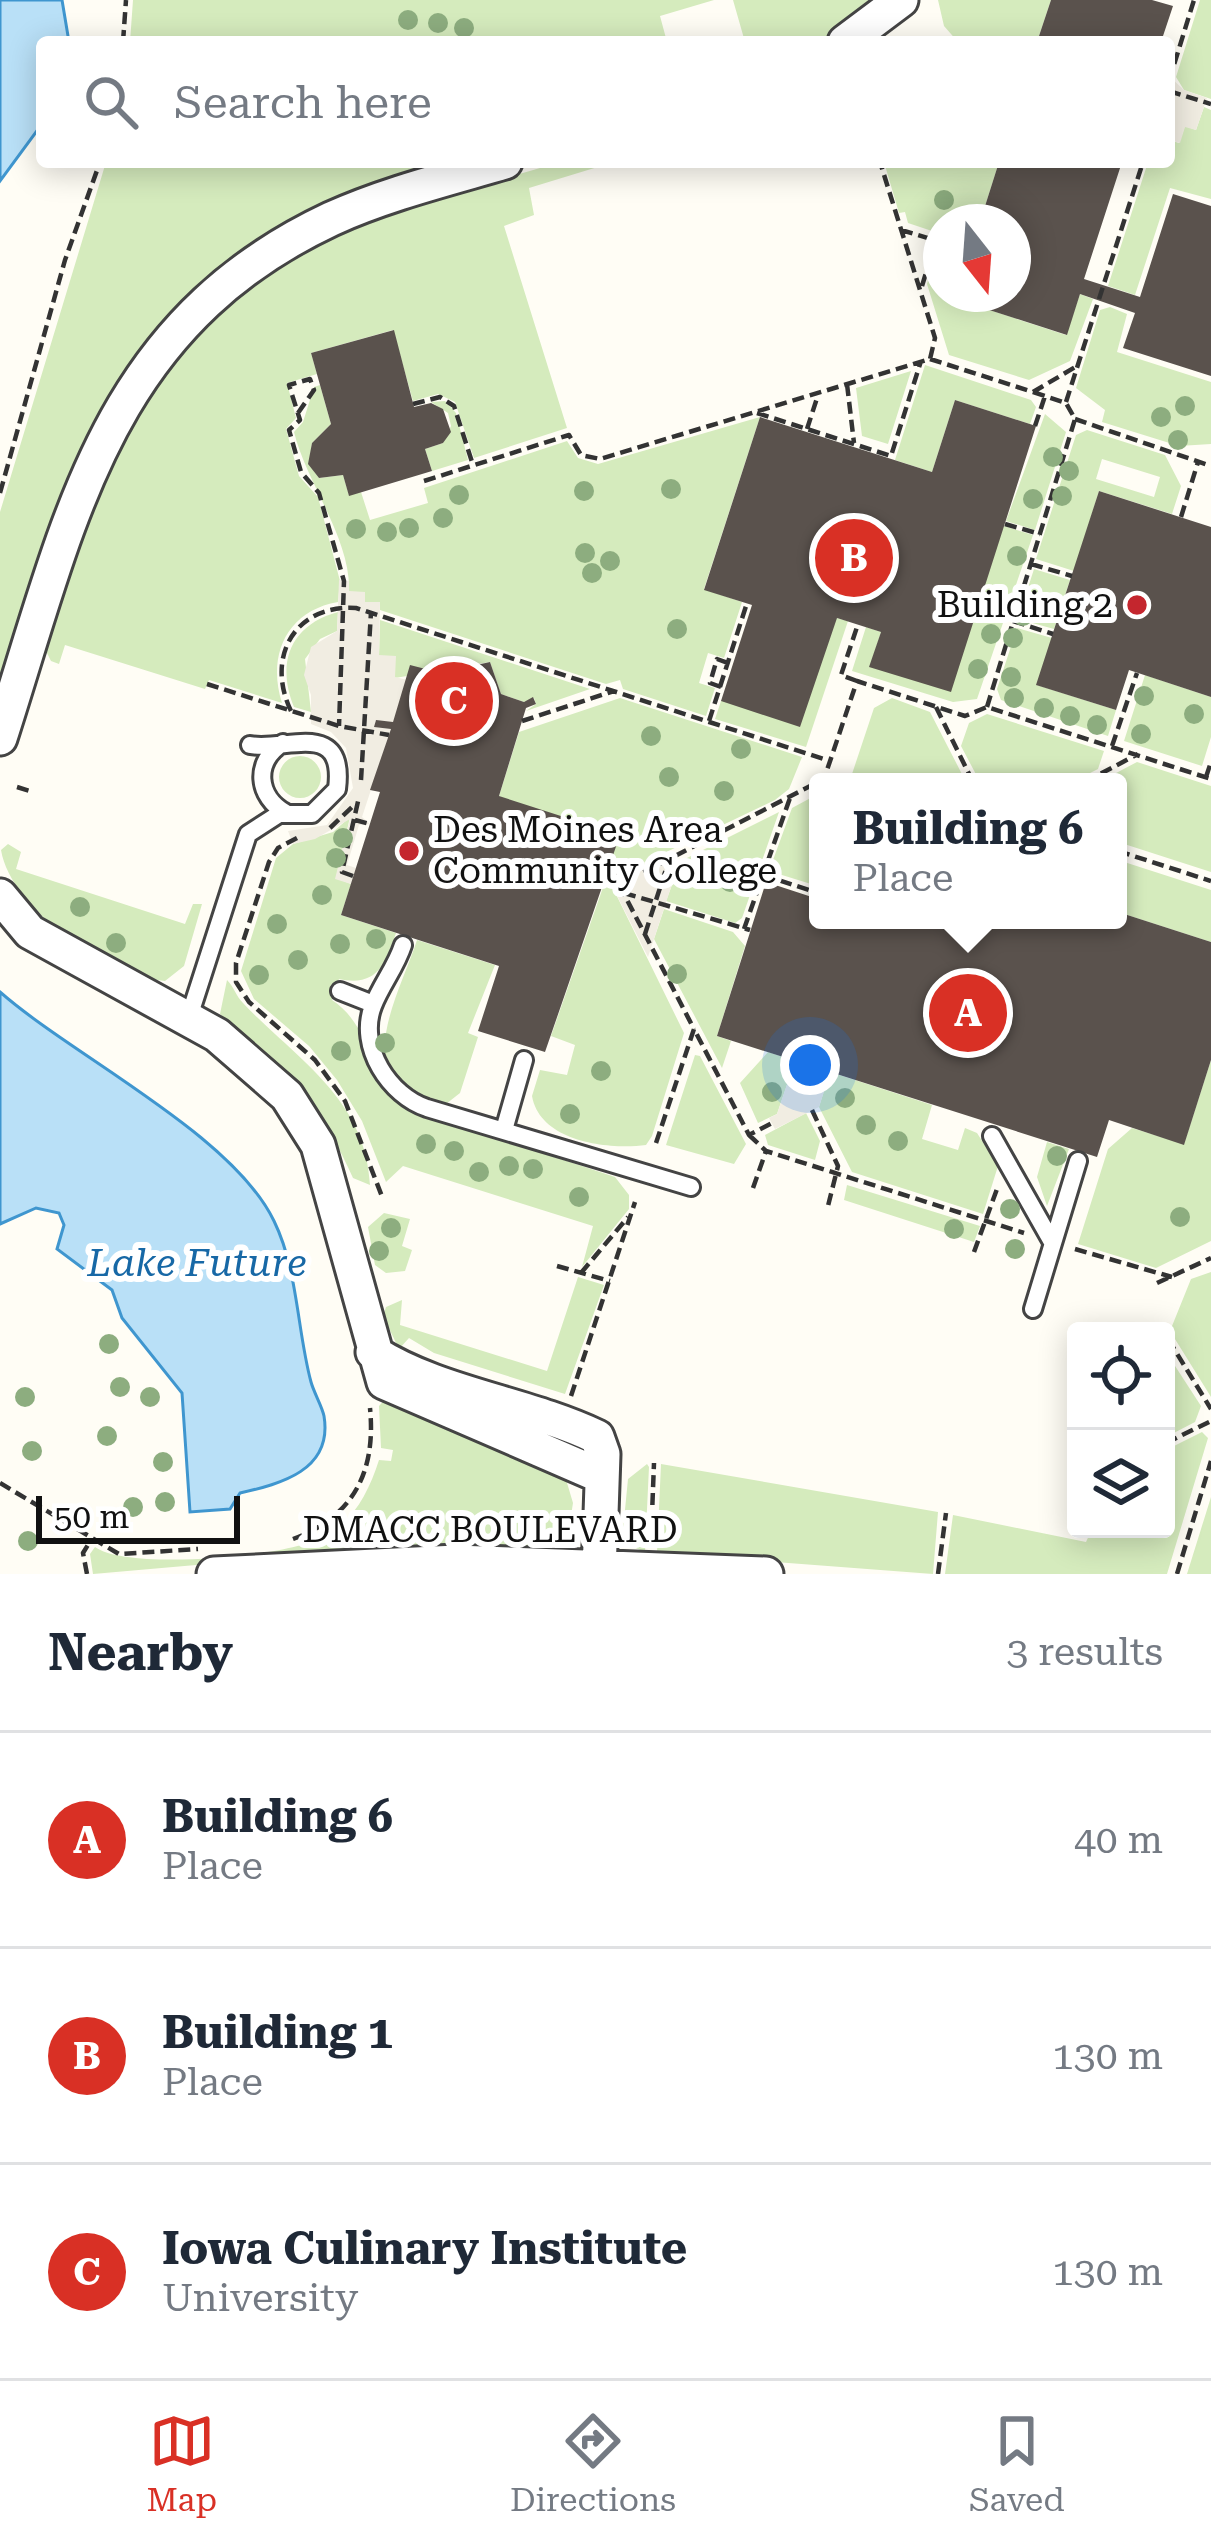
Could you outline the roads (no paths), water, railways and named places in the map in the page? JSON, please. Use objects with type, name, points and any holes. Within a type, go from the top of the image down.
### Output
[{"type":"street","points":[[853,36],[901,0]]},
{"type":"street","points":[[0,738],[87,472],[119,408],[157,353],[213,296],[302,234],[394,196],[485,168]]},
{"type":"street","points":[[0,896],[15,918],[58,952],[189,1017],[255,1063],[312,1133],[338,1210],[378,1366],[601,1476]]},
{"type":"street","points":[[378,1366],[396,1367],[529,1408],[597,1437],[603,1454],[599,1569]]},
{"type":"street","name":"DMACC BOULEVARD","points":[[211,1561],[650,1567],[766,1574]]},
{"type":"lane","points":[[248,834],[260,822],[323,808],[338,776],[321,746],[250,745],[275,807],[286,814]]},
{"type":"lane","points":[[189,1017],[262,778]]},
{"type":"lane","points":[[404,945],[394,974],[374,1004],[371,1042],[398,1093],[416,1104],[691,1187]]},
{"type":"lane","points":[[340,991],[374,1004]]},
{"type":"lane","points":[[504,1130],[524,1060]]},
{"type":"lane","points":[[992,1136],[1052,1242]]},
{"type":"lane","points":[[1033,1309],[1078,1161]]},
{"type":"water","points":[[0,0],[62,0],[68,36],[36,36],[36,132],[0,181]]},
{"type":"water","name":"Lake Future","points":[[0,992],[188,1127],[253,1189],[274,1221],[288,1260],[325,1434],[320,1450],[301,1471],[240,1493],[230,1509],[190,1512],[182,1393],[122,1318],[112,1290],[57,1249],[64,1225],[59,1213],[36,1208],[0,1224]]},
{"type":"place","name":"Building 1","points":[[854,558]]},
{"type":"place","name":"Building 2","points":[[1137,605]]},
{"type":"place","name":"Iowa Culinary Institute","points":[[454,701]]},
{"type":"place","name":"Des Moines Area Community College","points":[[409,851]]},
{"type":"place","name":"Building 6","points":[[968,1013]]}]
